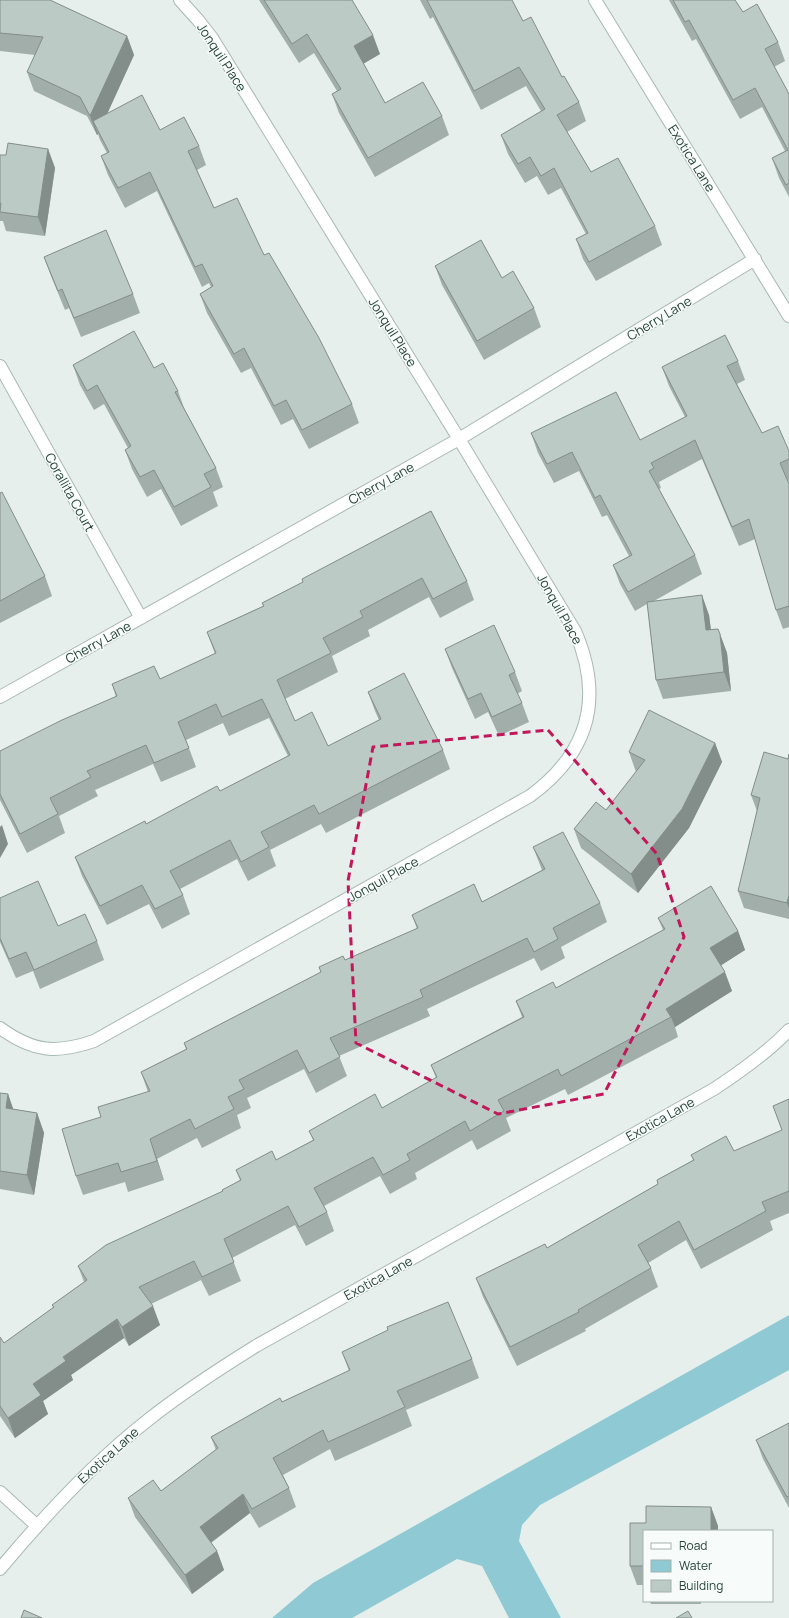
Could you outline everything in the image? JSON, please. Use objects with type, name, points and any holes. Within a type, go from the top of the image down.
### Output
[{"type":"street","name":"Jonquil Place","points":[[0,1028],[15,1039],[34,1047],[54,1049],[75,1047],[94,1041],[530,796],[547,784],[561,769],[573,752],[583,733],[588,713],[590,692],[588,671],[584,651],[575,631],[460,439],[212,38],[180,0]]},
{"type":"street","name":"Exotica Lane","points":[[595,0],[789,316]]},
{"type":"street","name":"Cherry Lane","points":[[0,697],[460,439],[755,259]]},
{"type":"street","name":"Corallita Court","points":[[0,366],[141,618]]},
{"type":"street","name":"Exotica Lane","points":[[0,1569],[36,1525],[91,1469],[136,1430],[208,1376],[256,1346],[714,1089],[779,1040],[789,1030]]},
{"type":"street","points":[[0,1492],[36,1525]]},
{"type":"highlighted area","points":[[548,730],[657,854],[684,937],[604,1094],[498,1114],[356,1043],[348,881],[373,747]]},
{"type":"water","points":[[789,1315],[789,1370],[540,1505],[522,1525],[519,1541],[561,1618],[509,1618],[482,1566],[457,1559],[352,1618],[272,1618],[313,1583]]},
{"type":"building","points":[[0,0],[50,0],[127,36],[90,116],[80,97],[27,72],[43,37],[0,33]]},
{"type":"building","points":[[264,0],[352,0],[373,35],[354,46],[385,103],[423,82],[442,116],[368,158],[332,94],[341,89],[307,34],[292,44]]},
{"type":"building","points":[[427,0],[512,0],[523,21],[531,17],[562,77],[564,76],[579,102],[557,115],[591,172],[618,158],[655,226],[589,262],[576,239],[588,233],[554,168],[541,176],[530,157],[518,164],[501,135],[545,109],[519,67],[474,91]]},
{"type":"building","points":[[673,0],[735,0],[743,12],[757,4],[778,42],[765,49],[789,94],[789,183],[786,185],[772,158],[788,150],[755,88],[733,100],[689,20],[685,22]]},
{"type":"building","points":[[142,95],[160,130],[184,117],[199,146],[188,151],[214,208],[237,198],[264,255],[269,253],[319,338],[352,404],[302,430],[286,400],[274,406],[244,348],[234,354],[200,294],[213,286],[202,264],[195,267],[150,172],[118,188],[101,156],[109,152],[93,121]]},
{"type":"building","points":[[8,143],[48,149],[38,217],[0,212],[0,155],[6,155]]},
{"type":"building","points":[[106,230],[133,294],[74,318],[62,289],[58,291],[44,257]]},
{"type":"building","points":[[481,240],[502,278],[513,271],[534,308],[477,341],[435,266]]},
{"type":"building","points":[[134,331],[154,368],[163,363],[178,391],[175,392],[216,468],[204,474],[211,487],[174,507],[154,470],[140,477],[125,450],[131,446],[97,385],[87,391],[73,365]]},
{"type":"building","points":[[725,335],[738,361],[727,366],[762,433],[778,426],[789,451],[789,459],[780,463],[789,484],[789,606],[776,610],[749,519],[732,527],[695,440],[651,463],[654,468],[649,471],[695,555],[628,592],[613,565],[632,555],[600,495],[595,498],[572,452],[547,464],[531,433],[616,392],[640,440],[687,416],[662,367]]},
{"type":"building","points":[[2,492],[45,576],[0,601],[0,493]]},
{"type":"building","points":[[431,511],[467,581],[433,599],[422,578],[360,611],[363,617],[323,638],[331,653],[277,680],[295,721],[312,712],[328,746],[381,719],[368,692],[404,673],[443,750],[319,814],[314,805],[261,832],[269,847],[241,862],[230,840],[170,871],[183,895],[155,909],[142,885],[100,906],[75,857],[145,821],[146,824],[217,786],[220,791],[290,755],[262,699],[222,717],[216,704],[178,722],[189,748],[154,763],[146,745],[87,771],[91,777],[50,798],[58,814],[20,834],[0,794],[0,751],[62,720],[117,696],[112,684],[154,666],[160,679],[216,653],[207,632],[264,606],[262,603],[303,582],[302,579]]},
{"type":"building","points":[[702,595],[706,630],[718,629],[720,634],[724,672],[656,680],[647,602]]},
{"type":"building","points":[[494,625],[515,672],[509,675],[522,703],[492,717],[481,693],[468,699],[445,649]]},
{"type":"building","points":[[649,710],[715,743],[682,809],[631,874],[574,829],[596,802],[606,810],[645,760],[629,752]]},
{"type":"building","points":[[764,752],[788,759],[789,754],[789,895],[787,903],[738,891],[760,798],[751,795]]},
{"type":"building","points":[[563,832],[600,903],[553,928],[558,939],[534,952],[527,938],[420,990],[423,997],[330,1038],[340,1057],[309,1073],[297,1050],[239,1080],[244,1089],[228,1097],[234,1109],[195,1129],[190,1119],[150,1139],[157,1161],[121,1172],[118,1163],[76,1176],[62,1129],[101,1117],[98,1107],[150,1091],[141,1072],[187,1049],[184,1043],[321,972],[319,967],[343,956],[345,960],[418,928],[412,915],[474,884],[482,902],[545,869],[533,847]]},
{"type":"building","points":[[38,881],[58,926],[85,914],[97,941],[34,970],[26,952],[9,959],[0,938],[0,898]]},
{"type":"building","points":[[711,886],[738,931],[710,948],[725,972],[666,1009],[671,1017],[561,1076],[558,1069],[498,1100],[504,1111],[470,1131],[465,1121],[407,1154],[410,1160],[383,1175],[373,1157],[314,1188],[327,1212],[299,1227],[288,1206],[224,1239],[234,1262],[202,1277],[194,1261],[139,1287],[153,1306],[122,1327],[117,1319],[63,1357],[66,1361],[33,1384],[41,1395],[8,1418],[0,1406],[0,1337],[4,1343],[54,1307],[52,1305],[87,1280],[78,1266],[106,1245],[223,1191],[222,1190],[241,1180],[236,1170],[272,1151],[276,1160],[314,1140],[309,1131],[375,1094],[382,1108],[437,1077],[431,1065],[524,1017],[516,1001],[553,982],[556,988],[665,929],[658,918]]},
{"type":"building","points":[[0,1093],[8,1094],[6,1108],[37,1113],[27,1175],[0,1171]]},
{"type":"building","points":[[789,1099],[789,1191],[762,1202],[766,1211],[694,1250],[679,1221],[638,1245],[651,1268],[578,1310],[579,1312],[510,1347],[476,1278],[545,1244],[547,1248],[658,1184],[657,1180],[694,1160],[691,1155],[726,1136],[734,1151],[782,1130],[773,1106]]},
{"type":"building","points":[[448,1302],[472,1359],[397,1391],[405,1407],[328,1442],[323,1430],[273,1458],[289,1488],[252,1509],[243,1494],[200,1527],[217,1551],[185,1575],[128,1498],[153,1480],[161,1491],[218,1448],[211,1437],[280,1398],[282,1402],[350,1370],[342,1352],[388,1330],[387,1327]]},
{"type":"building","points":[[789,1423],[789,1496],[787,1497],[756,1440]]},
{"type":"building","points":[[646,1506],[711,1507],[711,1530],[643,1530],[643,1566],[630,1566],[630,1523],[646,1523]]},
{"type":"building","points":[[24,1610],[42,1618],[21,1618]]},
{"type":"building","points":[[688,1611],[692,1618],[676,1618]]}]
